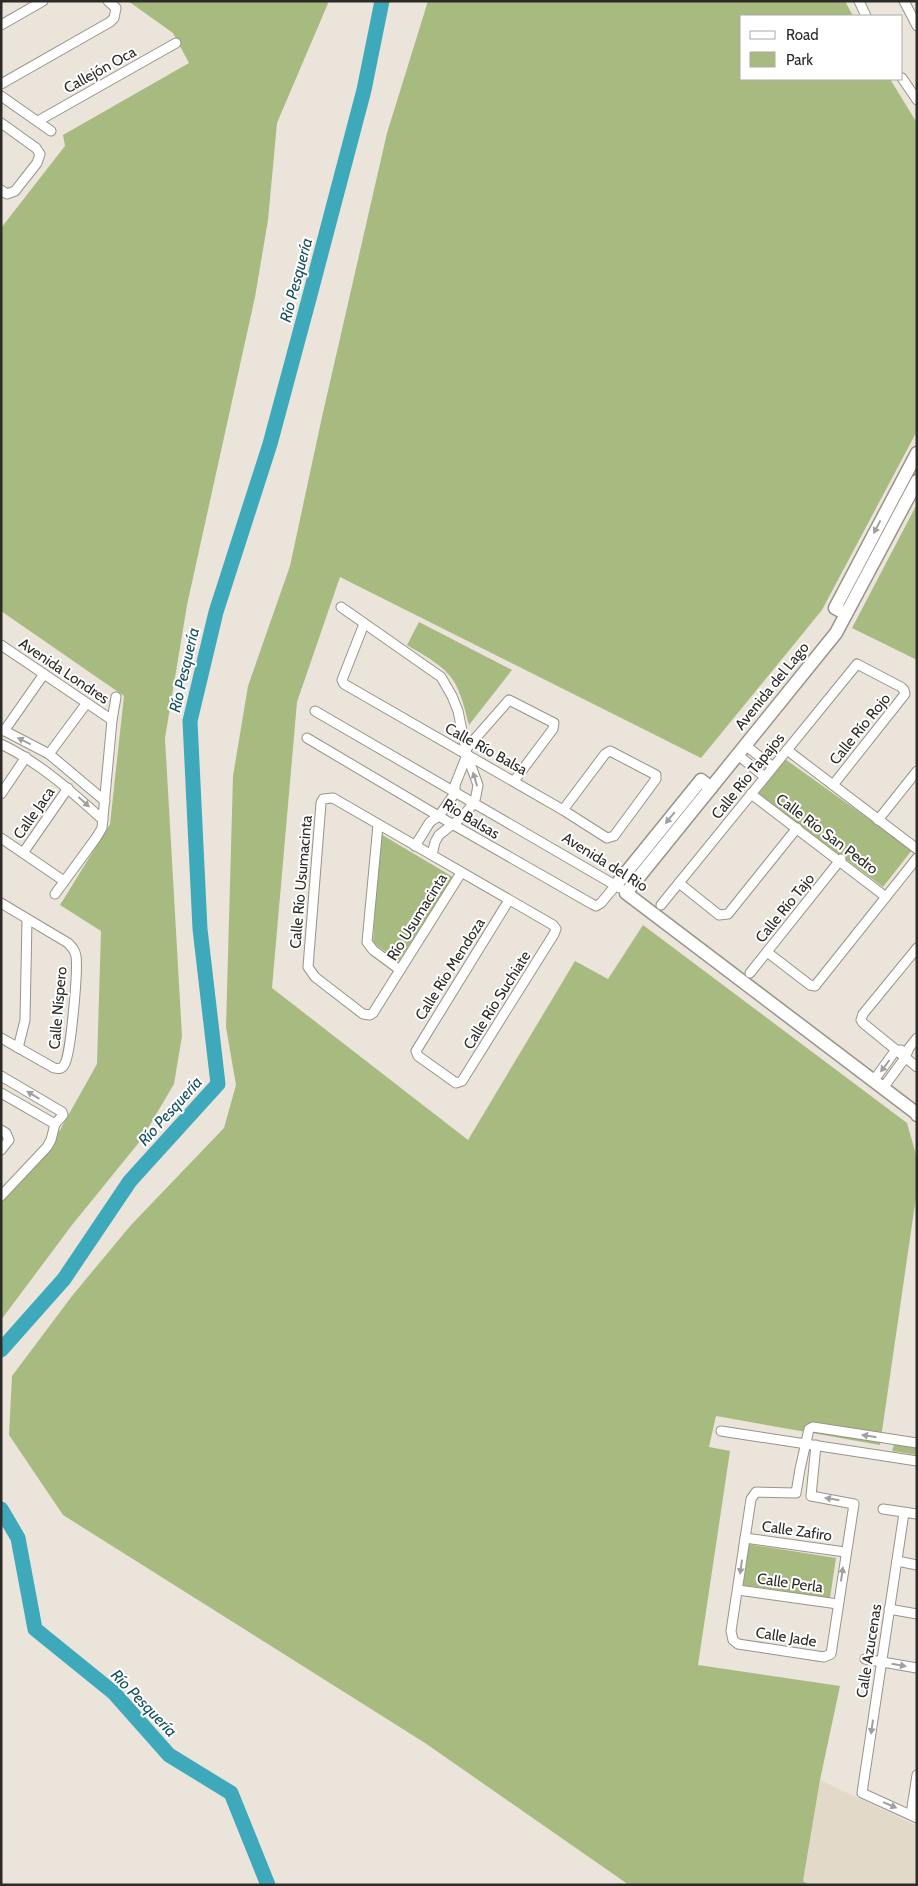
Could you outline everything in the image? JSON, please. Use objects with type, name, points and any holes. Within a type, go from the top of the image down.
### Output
[{"type":"street","points":[[1,25],[43,1]]},
{"type":"street","points":[[1,84],[110,22],[114,18],[116,8],[108,1]]},
{"type":"street","points":[[859,1],[866,15]]},
{"type":"street","points":[[904,1],[916,24]]},
{"type":"street","name":"Callejón Oca","points":[[38,121],[176,43]]},
{"type":"street","points":[[903,79],[917,100]]},
{"type":"street","points":[[1,96],[51,130]]},
{"type":"street","points":[[1,123],[36,148],[40,154],[37,163],[16,191],[12,193],[3,191]]},
{"type":"street","points":[[846,614],[835,608],[917,453]]},
{"type":"street","name":"Avenida del Lago","points":[[621,889],[706,784],[742,750],[836,633],[917,482]]},
{"type":"street","points":[[892,500],[904,506]]},
{"type":"street","points":[[341,607],[441,677],[452,696],[466,752],[478,785],[474,803],[439,835],[434,842],[432,855]]},
{"type":"street","name":"Calle Río Balsa","points":[[364,624],[342,680],[346,685],[466,752],[607,838],[611,837],[656,779],[656,774],[613,752],[608,752],[563,810]]},
{"type":"street","name":"Avenida Londres","points":[[2,647],[112,720]]},
{"type":"street","name":"Calle Río Tapajos","points":[[661,905],[856,664],[904,690]]},
{"type":"street","points":[[44,674],[3,730],[49,754],[105,801]]},
{"type":"street","name":"Calle Río Rojo","points":[[833,785],[902,699],[904,690]]},
{"type":"street","points":[[55,894],[102,828],[116,696]]},
{"type":"street","points":[[416,846],[430,822],[439,816],[455,792],[466,752],[509,700],[551,721],[555,725],[514,781]]},
{"type":"street","points":[[49,754],[86,704]]},
{"type":"street","name":"Avenida del Rio","points":[[315,711],[621,889],[917,1115]]},
{"type":"street","name":"Rio Balsas","points":[[307,738],[596,906],[621,889]]},
{"type":"street","points":[[1,744],[26,757],[68,788],[103,820]]},
{"type":"street","points":[[742,750],[773,767]]},
{"type":"street","points":[[742,750],[765,777]]},
{"type":"street","points":[[787,750],[917,849]]},
{"type":"street","points":[[1,794],[26,757]]},
{"type":"street","points":[[878,820],[917,771]]},
{"type":"street","name":"Calle Jaca","points":[[24,852],[68,788]]},
{"type":"street","name":"Calle Río San Pedro","points":[[751,794],[841,860],[886,897]]},
{"type":"street","name":"Río Usumacinta","points":[[308,967],[315,977],[367,1015],[373,1013],[461,873],[333,798],[323,799]]},
{"type":"street","name":"Calle Río Usumacinta","points":[[308,967],[323,799]]},
{"type":"street","points":[[378,825],[367,940],[373,950],[400,970]]},
{"type":"street","points":[[679,883],[719,915],[724,916],[731,912],[797,828]]},
{"type":"street","points":[[1,838],[64,881]]},
{"type":"street","points":[[767,952],[813,986],[917,858]]},
{"type":"street","name":"Calle Río Tajo","points":[[750,973],[841,860]]},
{"type":"street","points":[[461,873],[509,900]]},
{"type":"street","name":"Calle Río Suchiate","points":[[458,1084],[462,1081],[556,929],[553,925],[509,900]]},
{"type":"street","name":"Calle Río Mendoza","points":[[458,1084],[418,1056],[416,1052],[509,900]]},
{"type":"street","points":[[1,904],[27,920],[25,1020],[18,1048]]},
{"type":"street","name":"Calle Níspero","points":[[1,1038],[54,1068],[59,1069],[64,1066],[67,1059],[72,1030],[76,960],[73,948],[68,943],[27,920]]},
{"type":"street","points":[[917,948],[863,1014],[861,1020],[862,1023],[917,1067]]},
{"type":"street","points":[[878,1084],[905,1058],[909,1048],[917,1038]]},
{"type":"street","points":[[878,1084],[896,1051],[909,1048]]},
{"type":"street","points":[[1,1076],[62,1112],[63,1115],[55,1124],[51,1140],[46,1148],[1,1196]]},
{"type":"street","points":[[1,1093],[55,1124]]},
{"type":"street","points":[[1,1130],[6,1133],[9,1140],[1,1150]]},
{"type":"street","points":[[805,1444],[808,1432],[813,1427],[917,1443]]},
{"type":"street","points":[[721,1431],[917,1461]]},
{"type":"street","points":[[889,1456],[893,1439]]},
{"type":"street","name":"Calle Jade","points":[[805,1444],[796,1493],[763,1491],[753,1495],[751,1499],[731,1636],[738,1644],[824,1657],[831,1654],[845,1552],[854,1504],[810,1496],[816,1445]]},
{"type":"street","points":[[883,1509],[917,1514]]},
{"type":"street","name":"Calle Azucenas","points":[[904,1512],[862,1793],[914,1816]]},
{"type":"street","name":"Calle Zafiro","points":[[745,1538],[845,1552]]},
{"type":"street","points":[[897,1561],[917,1564]]},
{"type":"street","name":"Calle Perla","points":[[738,1590],[838,1604]]},
{"type":"street","points":[[889,1609],[917,1614]]},
{"type":"street","points":[[865,1658],[917,1668]]},
{"type":"street","points":[[914,1816],[917,1775]]},
{"type":"shaded area","points":[[820,1780],[917,1826],[917,1885],[809,1885],[803,1881]]},
{"type":"green space","points":[[128,1],[329,1],[277,123],[268,220],[255,297],[187,605],[165,738],[182,1036],[174,1084],[141,1140],[72,1225],[1,1320],[1,1191],[60,1130],[97,1064],[101,931],[60,905],[110,824],[124,696],[1,611],[1,228],[65,146],[63,135],[189,63],[173,33]]},
{"type":"green space","points":[[428,1],[845,1],[852,15],[740,15],[740,80],[891,80],[917,123],[917,431],[822,610],[701,758],[340,577],[297,702],[272,988],[468,1140],[575,961],[608,979],[643,925],[907,1123],[917,1158],[917,1190],[880,1445],[716,1416],[709,1447],[730,1451],[698,1665],[840,1686],[820,1780],[803,1881],[809,1885],[629,1885],[425,1743],[63,1515],[9,1435],[12,1376],[72,1296],[131,1225],[224,1128],[236,1085],[226,1027],[233,776],[248,686],[290,566],[387,133]]},
{"type":"green space","points":[[917,504],[917,660],[852,628]]},
{"type":"green space","points":[[419,622],[512,670],[469,725],[460,695],[450,676],[434,661],[407,645]]},
{"type":"green space","points":[[785,759],[912,850],[883,887],[758,794]]},
{"type":"green space","points":[[379,833],[453,877],[399,961],[373,943]]},
{"type":"green space","points":[[895,1441],[917,1445],[917,1455],[892,1451]]},
{"type":"green space","points":[[747,1544],[836,1558],[830,1598],[741,1585]]},
{"type":"waterway","name":"Río Pesquería","points":[[1,1350],[64,1279],[130,1181],[218,1084],[200,929],[190,721],[216,612],[270,444],[310,295],[364,90],[382,1]]},
{"type":"waterway","name":"Río Pesquería","points":[[1,1509],[18,1538],[35,1629],[114,1693],[169,1755],[231,1793],[268,1885]]}]
